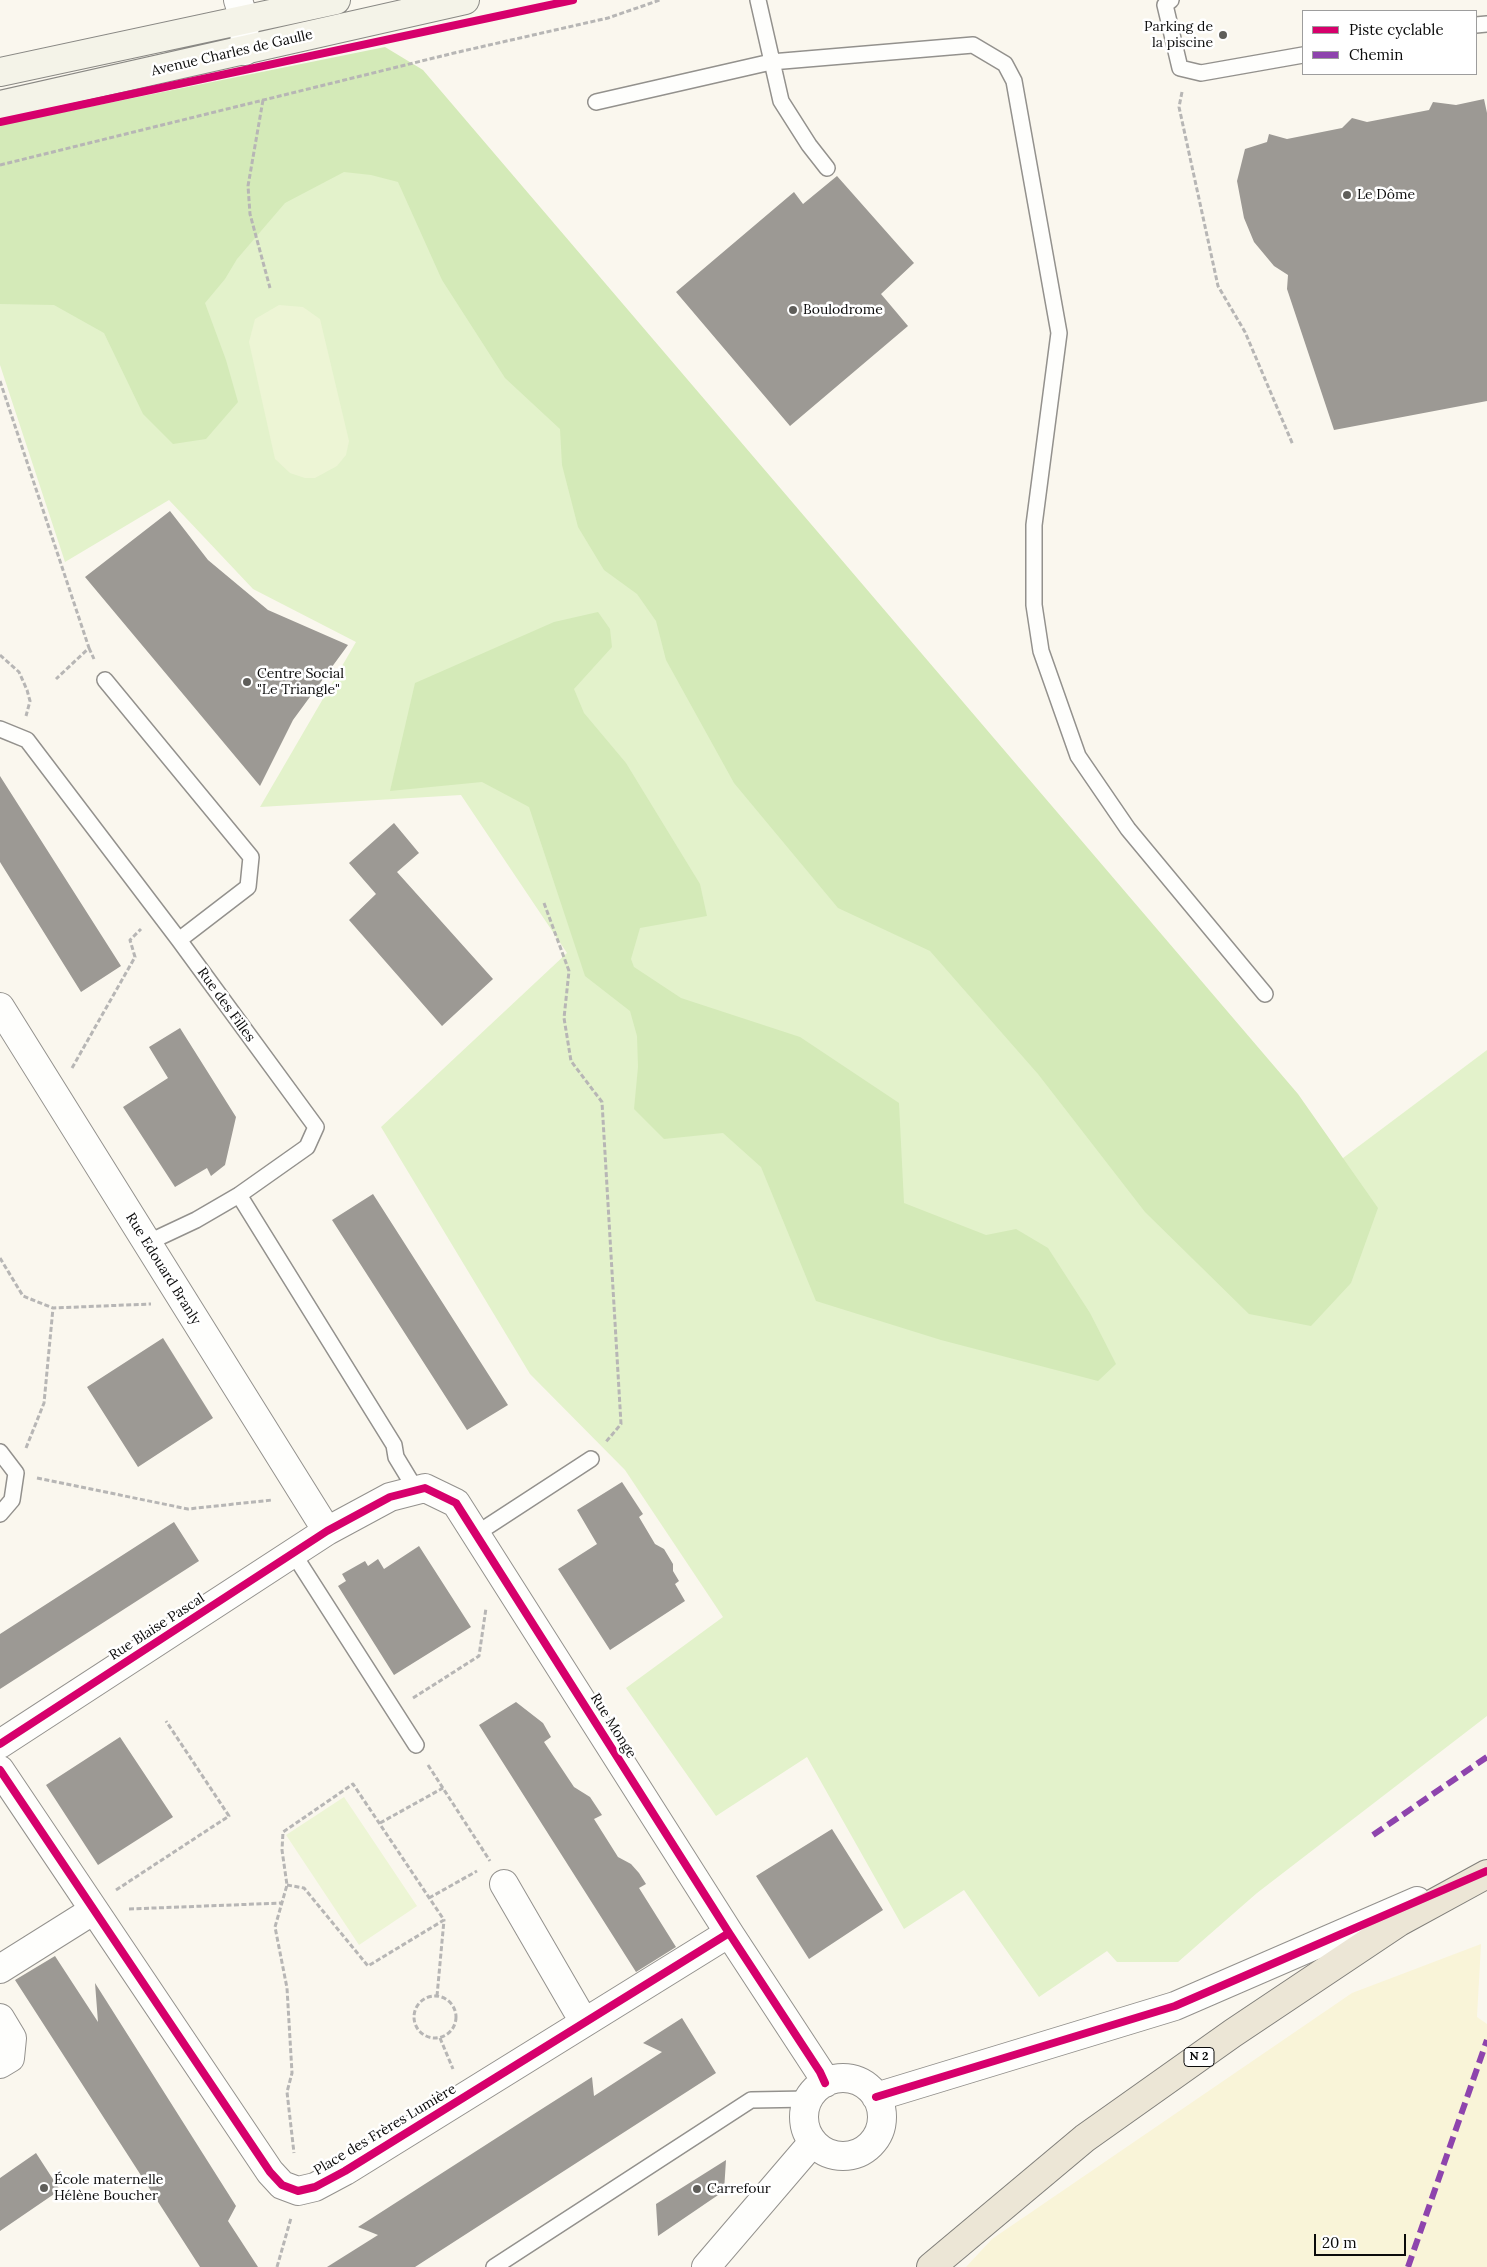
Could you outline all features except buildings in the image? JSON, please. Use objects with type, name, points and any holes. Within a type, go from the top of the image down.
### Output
[{"type":"main road","name":"Avenue Charles de Gaulle","points":[[0,72],[241,10],[336,0]]},
{"type":"main road","name":"Avenue Charles de Gaulle","points":[[0,106],[465,0]]},
{"type":"main road","name":"N 2","points":[[931,2267],[1086,2138],[1233,2033],[1399,1922],[1487,1872]]},
{"type":"street","points":[[241,10],[244,51]]},
{"type":"street","name":"Rue Edouard Branly","points":[[0,1007],[327,1531]]},
{"type":"street","name":"Rue Monge","points":[[327,1531],[390,1496],[425,1488],[456,1503],[729,1933],[820,2072],[817,2091]]},
{"type":"street","name":"Rue Blaise Pascal","points":[[0,1744],[327,1531]]},
{"type":"street","points":[[0,1770],[270,2172],[282,2185],[298,2191]]},
{"type":"street","points":[[876,2097],[1175,2006],[1487,1872]]},
{"type":"street","points":[[504,1884],[584,2022]]},
{"type":"street","points":[[0,1969],[94,1910]]},
{"type":"street","name":"Place des Frères Lumière","points":[[298,2191],[315,2187],[346,2171],[729,1933]]},
{"type":"street","points":[[0,2018],[12,2038],[10,2058],[0,2064]]},
{"type":"street","points":[[847,2078],[869,2088],[876,2097],[881,2108],[882,2121],[878,2134],[871,2144],[860,2152],[848,2156],[835,2155],[823,2150],[813,2142],[807,2132],[804,2121],[805,2110],[817,2091],[847,2078]]},
{"type":"street","points":[[706,2267],[813,2142]]},
{"type":"lane","points":[[758,0],[781,101],[809,145],[827,168]]},
{"type":"lane","points":[[1171,0],[1165,5],[1180,68],[1201,73],[1302,55]]},
{"type":"lane","points":[[596,102],[771,62],[973,46],[1005,64],[1014,81],[1059,333],[1034,525],[1034,605],[1041,652],[1078,756],[1128,829],[1265,994]]},
{"type":"lane","points":[[105,680],[252,857],[248,887],[179,940]]},
{"type":"lane","name":"Rue des Filles","points":[[0,730],[27,740],[179,940],[316,1127],[307,1147],[239,1195],[196,1220],[147,1243]]},
{"type":"lane","points":[[239,1195],[394,1445],[396,1457],[416,1490]]},
{"type":"lane","points":[[0,1452],[16,1473],[12,1500],[0,1514]]},
{"type":"lane","points":[[476,1534],[592,1459]]},
{"type":"lane","points":[[293,1553],[416,1745]]},
{"type":"lane","points":[[494,2267],[751,2100],[817,2091]]},
{"type":"path","points":[[0,165],[454,53],[608,18],[660,0]]},
{"type":"path","points":[[1188,70],[1179,107],[1218,286],[1245,332],[1293,445]]},
{"type":"path","points":[[263,100],[248,186],[250,214],[270,288]]},
{"type":"path","points":[[0,381],[89,648],[56,679]]},
{"type":"path","points":[[0,655],[19,672],[27,690],[30,709],[21,721]]},
{"type":"path","points":[[544,903],[570,971],[564,1018],[571,1061],[602,1102],[622,1424],[592,1459]]},
{"type":"path","points":[[56,1097],[135,957],[130,940],[158,913]]},
{"type":"path","points":[[0,1258],[24,1296],[53,1308],[184,1303]]},
{"type":"path","points":[[53,1308],[44,1403],[16,1473],[188,1509],[274,1500],[301,1490]]},
{"type":"path","points":[[393,1710],[479,1656],[494,1562]]},
{"type":"path","points":[[94,1910],[108,1895],[229,1816],[166,1721]]},
{"type":"path","points":[[416,1745],[491,1863],[429,1898]]},
{"type":"path","points":[[277,2267],[298,2191],[288,2092],[292,2073],[287,1988],[275,1927],[287,1885],[282,1850],[283,1832],[353,1784],[444,1920],[437,1996]]},
{"type":"path","points":[[380,1824],[443,1788]]},
{"type":"path","points":[[287,1885],[304,1888],[368,1966],[444,1920]]},
{"type":"path","points":[[94,1910],[282,1903]]},
{"type":"path","points":[[437,1996],[453,2006],[456,2019],[451,2031],[440,2038],[432,2038],[426,2036],[416,2026],[415,2011],[423,2000],[437,1996]]},
{"type":"shaded area","points":[[1481,1944],[1477,2017],[1487,2024],[1487,2267],[966,2267],[992,2239],[1352,1993]]},
{"type":"green space","points":[[385,47],[423,70],[1298,1094],[1378,1208],[1351,1283],[1311,1326],[1249,1314],[1145,1212],[1038,1074],[930,951],[838,908],[734,783],[666,660],[656,621],[637,594],[604,570],[578,527],[562,465],[560,429],[505,378],[442,280],[398,182],[371,175],[344,172],[285,203],[237,259],[225,279],[205,303],[226,360],[238,402],[206,439],[173,444],[143,414],[104,333],[54,305],[0,304],[0,125]]},
{"type":"green space","points":[[393,55],[1331,1167],[1487,1050],[1487,1716],[1257,1893],[1178,1962],[1117,1962],[1107,1951],[1039,1997],[964,1890],[904,1929],[807,1757],[716,1816],[626,1688],[723,1617],[625,1470],[530,1374],[381,1127],[567,953],[461,795],[260,807],[356,642],[253,589],[169,500],[65,562],[0,365],[0,133]]},
{"type":"green space","points":[[279,305],[303,307],[320,319],[349,441],[346,455],[337,466],[315,478],[305,478],[290,473],[275,459],[249,342],[255,319]]},
{"type":"green space","points":[[598,612],[610,629],[612,647],[574,689],[584,713],[626,763],[700,884],[707,916],[640,928],[631,959],[634,967],[681,998],[800,1037],[899,1103],[904,1203],[986,1235],[1016,1229],[1048,1248],[1090,1313],[1116,1364],[1098,1381],[941,1340],[816,1301],[761,1167],[723,1133],[664,1139],[634,1109],[638,1067],[637,1036],[630,1011],[585,976],[529,807],[482,782],[390,791],[415,683],[554,622]]},
{"type":"green space","points":[[344,1797],[417,1906],[359,1945],[286,1835]]},
{"type":"marked path","points":[[1373,1835],[1487,1757]]},
{"type":"marked path","points":[[1408,2267],[1487,2040]]},
{"type":"cycle path","points":[[0,122],[573,0]]},
{"type":"cycle path","points":[[0,1744],[327,1531],[390,1497],[425,1488],[456,1503],[729,1933],[820,2072],[825,2083]]},
{"type":"cycle path","points":[[0,1770],[270,2172],[282,2185],[298,2191],[315,2187],[345,2171],[729,1933]]},
{"type":"cycle path","points":[[876,2097],[1175,2006],[1487,1871]]},
{"type":"place","name":"Parking de la piscine","points":[[1223,35]]},
{"type":"place","name":"Le Dôme","points":[[1347,195]]},
{"type":"place","name":"Boulodrome","points":[[793,310]]},
{"type":"place","name":"Centre Social \"Le Triangle\"","points":[[247,682]]},
{"type":"place","name":"École maternelle Hélène Boucher","points":[[44,2188]]},
{"type":"place","name":"Carrefour","points":[[697,2189]]}]
